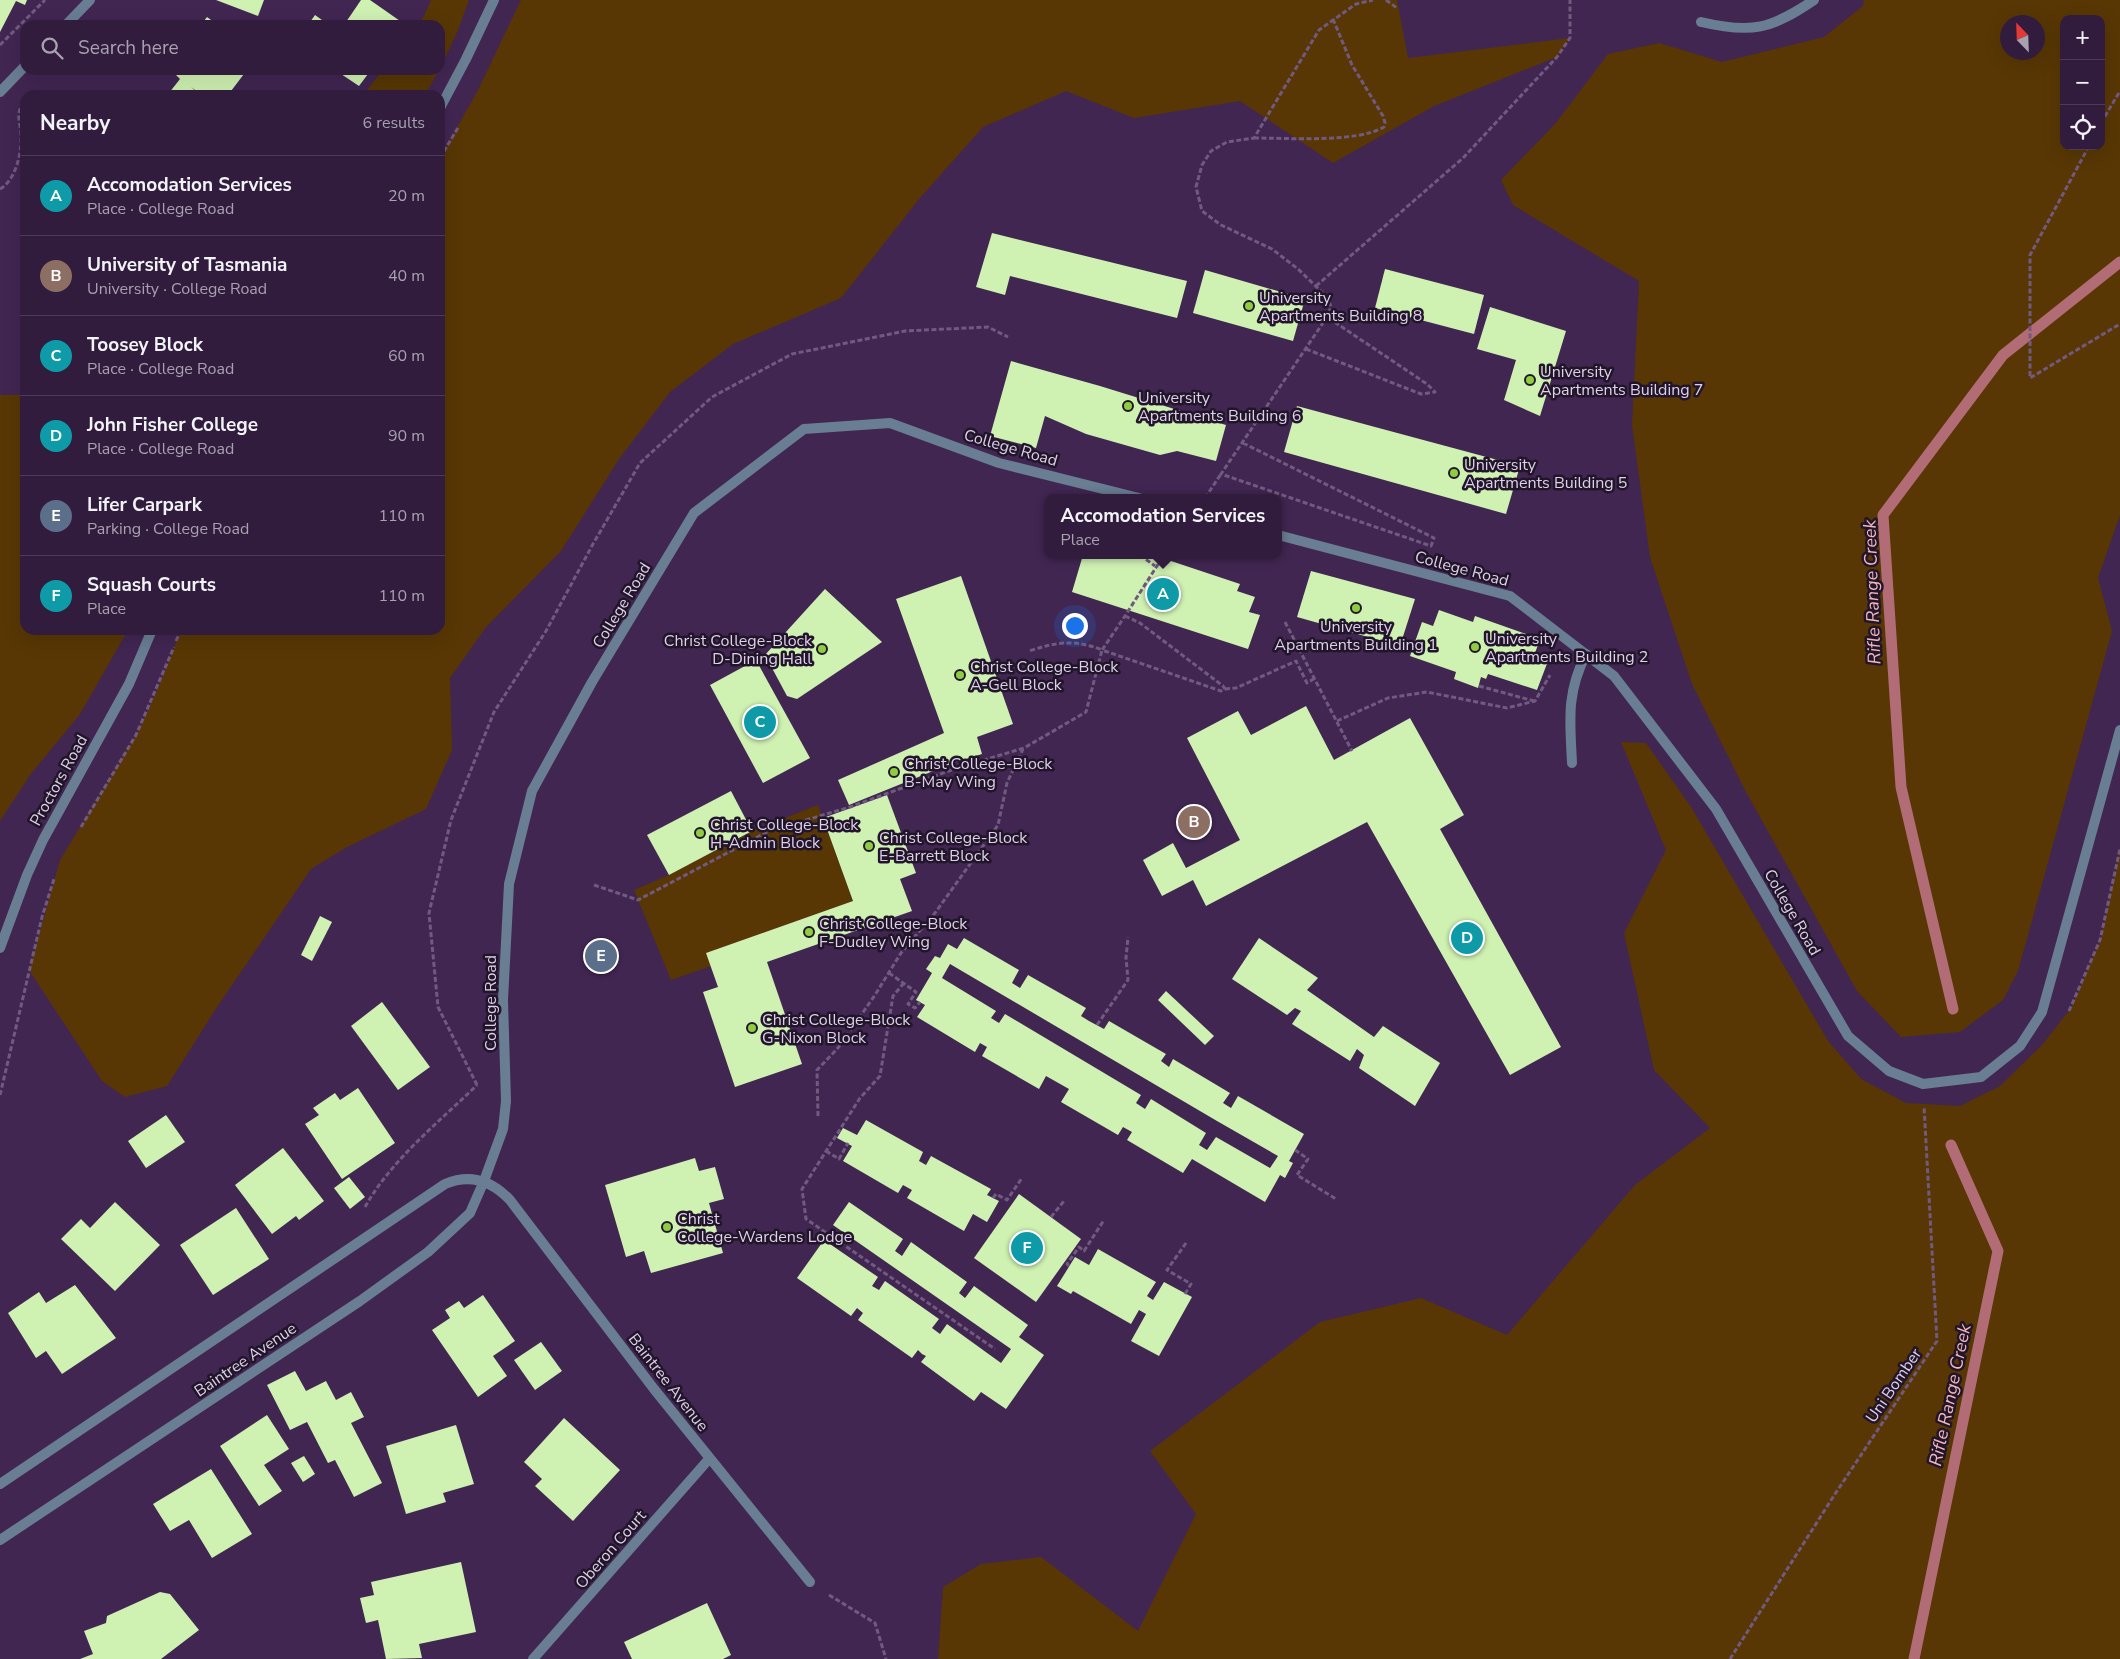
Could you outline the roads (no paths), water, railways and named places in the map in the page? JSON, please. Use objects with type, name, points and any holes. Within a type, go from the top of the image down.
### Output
[{"type":"street","points":[[71,20],[90,0]]},
{"type":"street","points":[[445,99],[494,0]]},
{"type":"street","points":[[1701,22],[1728,28],[1761,28],[1787,18],[1814,0]]},
{"type":"street","points":[[0,92],[20,71]]},
{"type":"street","name":"College Road","points":[[484,1180],[503,1129],[506,1101],[503,1000],[509,884],[532,791],[582,699],[694,513],[804,429],[890,423],[1000,463],[1123,494]]},
{"type":"street","name":"College Road","points":[[1282,535],[1510,596],[1614,676],[1716,809],[1848,1036],[1889,1071],[1923,1084],[1981,1077],[2020,1046],[2042,1012],[2120,730]]},
{"type":"street","name":"Proctors Road","points":[[0,948],[27,875],[43,840],[128,684],[150,635]]},
{"type":"street","points":[[1572,764],[1570,706],[1578,671],[1586,654]]},
{"type":"street","name":"Baintree Avenue","points":[[0,1484],[445,1184],[464,1179],[484,1180],[502,1191],[510,1200],[654,1389],[810,1582]]},
{"type":"street","name":"Baintree Avenue","points":[[0,1540],[360,1301],[428,1252],[470,1213],[484,1180]]},
{"type":"street","name":"Oberon Court","points":[[533,1659],[709,1459]]},
{"type":"waterway","name":"Rifle Range Creek","points":[[1953,1009],[1901,787],[1883,515],[2003,355],[2120,262]]},
{"type":"waterway","name":"Rifle Range Creek","points":[[1914,1659],[1998,1251],[1951,1145]]},
{"type":"place","name":"University Apartments Building 8","points":[[1249,306]]},
{"type":"place","name":"University Apartments Building 7","points":[[1530,380]]},
{"type":"place","name":"University Apartments Building 6","points":[[1128,406]]},
{"type":"place","name":"University Apartments Building 5","points":[[1454,473]]},
{"type":"place","name":"Accomodation Services","points":[[1163,594]]},
{"type":"place","name":"University Apartments Building 1","points":[[1356,608]]},
{"type":"place","name":"University Apartments Building 2","points":[[1475,647]]},
{"type":"place","name":"Christ College-Block D-Dining Hall","points":[[822,649]]},
{"type":"place","name":"Christ College-Block A-Gell Block","points":[[960,675]]},
{"type":"place","name":"Toosey Block","points":[[760,722]]},
{"type":"place","name":"Christ College-Block B-May Wing","points":[[894,772]]},
{"type":"place","name":"University of Tasmania","points":[[1194,822]]},
{"type":"place","name":"Christ College-Block H-Admin Block","points":[[700,833]]},
{"type":"place","name":"Christ College-Block E-Barrett Block","points":[[869,846]]},
{"type":"place","name":"Christ College-Block F-Dudley Wing","points":[[809,932]]},
{"type":"place","name":"John Fisher College","points":[[1467,938]]},
{"type":"place","name":"Lifer Carpark","points":[[601,956]]},
{"type":"place","name":"Christ College-Block G-Nixon Block","points":[[752,1028]]},
{"type":"place","name":"Christ College-Wardens Lodge","points":[[667,1227]]},
{"type":"place","name":"Squash Courts","points":[[1027,1248]]}]
